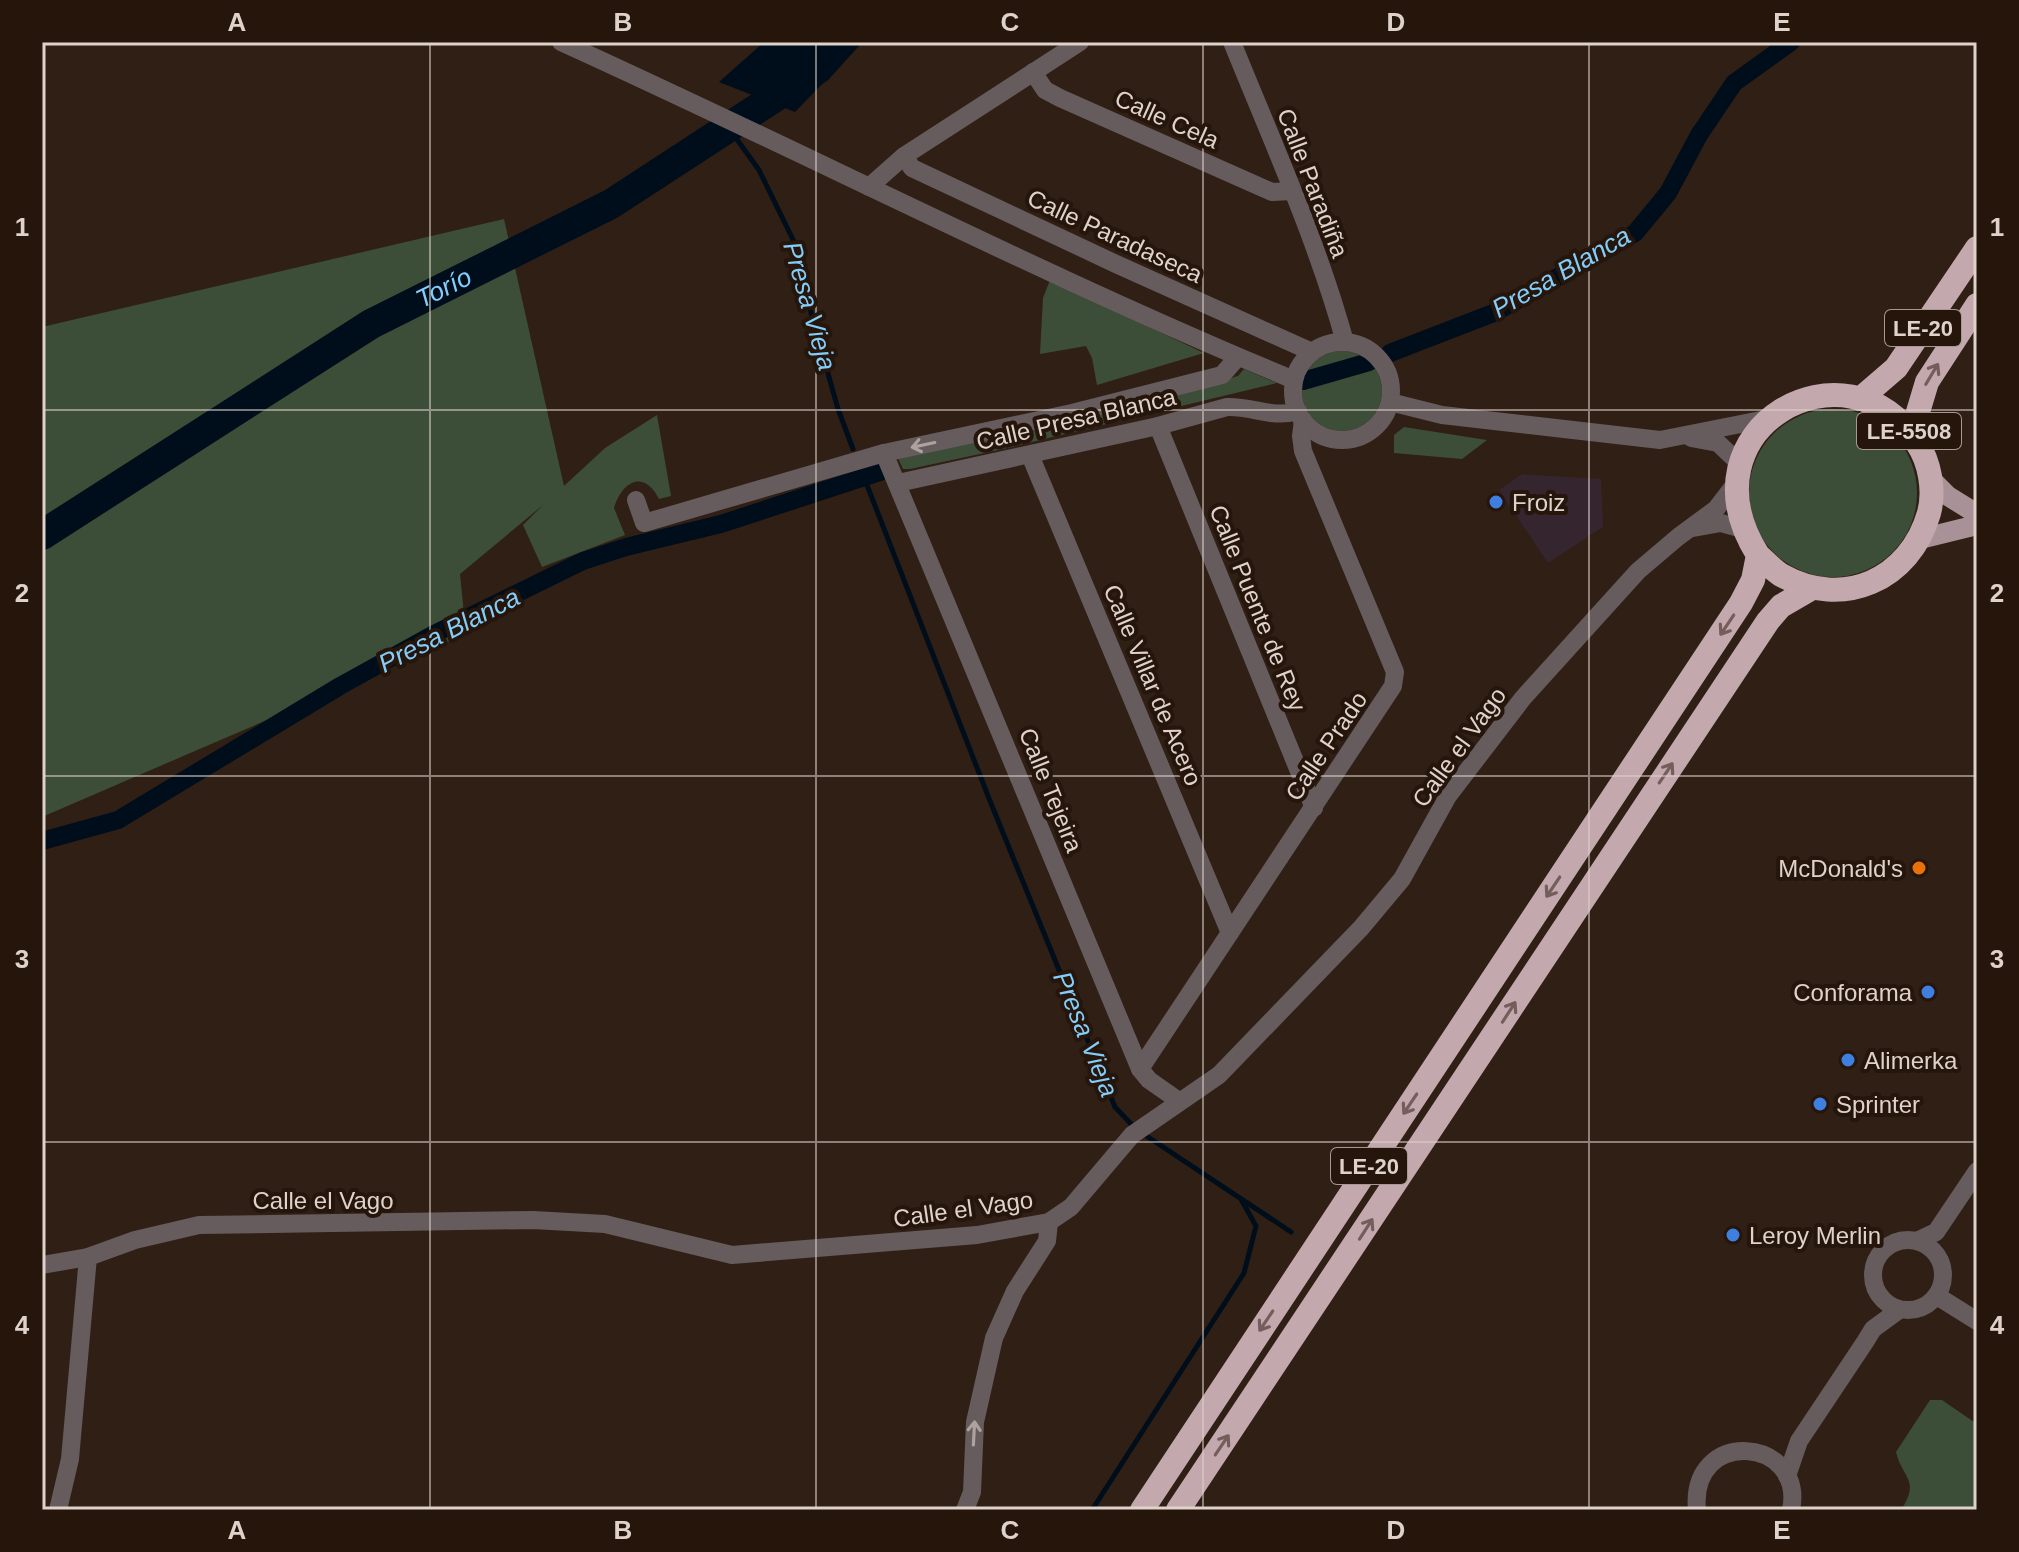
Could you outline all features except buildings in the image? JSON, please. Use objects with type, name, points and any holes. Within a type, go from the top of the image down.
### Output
[{"type":"highway","name":"LE-20","points":[[1860,399],[1896,368],[1977,248]]},
{"type":"highway","name":"LE-20","points":[[1921,449],[1918,412],[1921,396],[1977,305]]},
{"type":"highway","name":"LE-5508","points":[[1836,395],[1860,399],[1896,417],[1921,449],[1930,478],[1930,509],[1920,539],[1899,566],[1870,584],[1836,590],[1812,588],[1778,573],[1758,555],[1743,529],[1736,494],[1738,474],[1747,447],[1771,418],[1791,405],[1813,397],[1836,395]]},
{"type":"highway","name":"LE-20","points":[[1142,1510],[1741,603],[1753,580],[1758,555]]},
{"type":"highway","name":"LE-20","points":[[1178,1510],[1768,621],[1781,606],[1812,588]]},
{"type":"main road","points":[[1930,478],[1948,496],[1977,514]]},
{"type":"main road","points":[[1920,539],[1977,525]]},
{"type":"street","points":[[561,42],[1237,358],[1294,380]]},
{"type":"street","points":[[869,187],[904,156],[1080,42]]},
{"type":"street","name":"Calle Paradiña","points":[[1232,42],[1292,191],[1345,342]]},
{"type":"street","name":"Calle Cela","points":[[1033,72],[1045,90],[1060,98],[1272,192],[1292,191]]},
{"type":"street","name":"Calle Paradaseca","points":[[904,156],[912,168],[1312,352]]},
{"type":"street","points":[[1345,342],[1360,346],[1382,363],[1389,376],[1390,402],[1376,426],[1356,438],[1341,440],[1314,431],[1300,416],[1294,395],[1294,380],[1304,360],[1312,352],[1332,343],[1345,342]]},
{"type":"street","name":"Calle Presa Blanca","points":[[636,500],[644,523],[884,453],[1072,413],[1222,375],[1237,358]]},
{"type":"street","name":"LE-5508","points":[[1390,402],[1442,415],[1660,440],[1771,418]]},
{"type":"street","name":"Calle Presa Blanca","points":[[898,483],[1158,426],[1227,407],[1238,406],[1269,415],[1300,416]]},
{"type":"street","name":"Calle Prado","points":[[1140,1069],[1393,686],[1395,672],[1303,451],[1300,416]]},
{"type":"street","name":"Calle Puente de Rey","points":[[1158,426],[1314,808]]},
{"type":"street","name":"LE-5508","points":[[1680,437],[1718,443],[1738,474]]},
{"type":"street","points":[[884,453],[898,483]]},
{"type":"street","name":"Calle Villar de Acero","points":[[1030,455],[1230,933]]},
{"type":"street","name":"Calle el Vago","points":[[42,1265],[88,1257],[135,1240],[199,1225],[533,1220],[605,1224],[732,1255],[977,1235],[1049,1222],[1071,1207],[1140,1129],[1219,1075],[1361,928],[1402,879],[1448,796],[1523,698],[1638,571],[1716,509],[1738,474]]},
{"type":"street","name":"Calle Tejeira","points":[[898,483],[1140,1069],[1149,1080],[1179,1101]]},
{"type":"street","name":"Calle el Vago","points":[[1686,531],[1721,523],[1743,529]]},
{"type":"street","points":[[1873,1329],[1880,1298],[1872,1277],[1878,1256],[1895,1242],[1917,1241],[1936,1232],[1977,1171]]},
{"type":"street","points":[[965,1510],[972,1492],[975,1422],[994,1338],[1015,1291],[1047,1241],[1049,1222]]},
{"type":"street","points":[[1787,1476],[1799,1441],[1873,1329],[1899,1310],[1920,1309],[1937,1296],[1944,1274],[1936,1253],[1936,1232]]},
{"type":"street","points":[[1917,1241],[1936,1253]]},
{"type":"street","points":[[58,1510],[70,1459],[88,1257]]},
{"type":"street","points":[[1937,1296],[1977,1321]]},
{"type":"street","points":[[1880,1298],[1899,1310]]},
{"type":"street","points":[[1765,1454],[1799,1441]]},
{"type":"street","points":[[1697,1510],[1696,1494],[1708,1466],[1720,1456],[1750,1450],[1765,1454],[1778,1463],[1787,1476],[1792,1491],[1791,1510]]},
{"type":"shaded area","points":[[1522,474],[1601,479],[1603,527],[1548,563],[1499,490]]},
{"type":"green space","points":[[504,219],[564,486],[605,448],[657,415],[671,496],[659,499],[647,484],[640,482],[628,485],[614,508],[625,535],[542,567],[523,525],[543,505],[460,574],[466,634],[42,817],[42,327]]},
{"type":"green space","points":[[1050,280],[1204,353],[1097,385],[1092,358],[1086,346],[1040,354],[1043,298]]},
{"type":"green space","points":[[1342,351],[1357,354],[1370,363],[1379,376],[1382,391],[1379,406],[1370,419],[1357,428],[1342,431],[1327,428],[1314,419],[1305,406],[1302,391],[1305,376],[1314,363],[1327,354]]},
{"type":"green space","points":[[1244,369],[1277,383],[910,469],[903,469],[896,454],[1136,404],[1238,376]]},
{"type":"green space","points":[[1833,409],[1865,415],[1892,434],[1911,461],[1917,493],[1911,525],[1892,552],[1865,571],[1833,577],[1801,571],[1774,552],[1755,525],[1749,493],[1755,461],[1774,434],[1801,415]]},
{"type":"green space","points":[[1404,427],[1487,440],[1462,459],[1394,453],[1394,435]]},
{"type":"green space","points":[[1930,1400],[1942,1400],[1977,1424],[1977,1510],[1901,1510],[1910,1485],[1896,1452]]},
{"type":"water","points":[[764,42],[863,42],[795,112],[719,82]]},
{"type":"waterway","name":"Torío","points":[[42,535],[371,324],[611,204],[818,69],[842,42]]},
{"type":"waterway","name":"Presa Blanca","points":[[1390,353],[1496,312],[1635,233],[1668,193],[1699,135],[1734,83],[1791,42]]},
{"type":"waterway","name":"Presa Vieja","points":[[728,127],[759,170],[801,256],[811,313],[838,409],[853,449]]},
{"type":"waterway","name":"Presa Blanca","points":[[1303,381],[1369,362]]},
{"type":"waterway","name":"Presa Blanca","points":[[42,841],[118,820],[340,686],[432,635],[583,561],[721,524],[880,472]]},
{"type":"waterway","name":"Presa Vieja","points":[[865,480],[990,801],[1115,1107],[1134,1127]]},
{"type":"waterway","name":"Presa Vieja","points":[[1142,1133],[1291,1232]]},
{"type":"waterway","name":"Presa Vieja","points":[[1092,1510],[1244,1273],[1256,1226],[1242,1201]]},
{"type":"place","name":"Froiz","points":[[1496,502]]},
{"type":"place","name":"McDonald's","points":[[1919,868]]},
{"type":"place","name":"Conforama","points":[[1928,992]]},
{"type":"place","name":"Alimerka","points":[[1848,1060]]},
{"type":"place","name":"Sprinter","points":[[1820,1104]]},
{"type":"place","name":"Leroy Merlin","points":[[1733,1235]]}]
